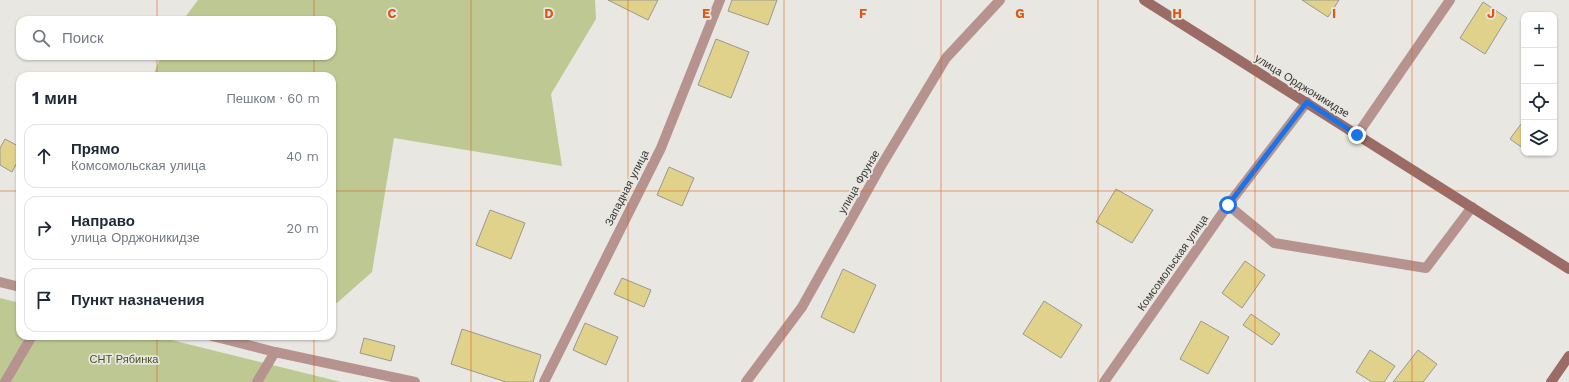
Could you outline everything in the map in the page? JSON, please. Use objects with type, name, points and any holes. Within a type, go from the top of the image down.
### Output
[{"type":"main road","name":"улица Орджоникидзе","points":[[1144,0],[1569,268]]},
{"type":"main road","points":[[1551,382],[1569,356]]},
{"type":"street","name":"Западная улица","points":[[544,382],[661,148],[720,0]]},
{"type":"street","name":"улица Фрунзе","points":[[746,382],[802,307],[881,166],[946,58],[1000,0]]},
{"type":"street","points":[[1357,135],[1450,0]]},
{"type":"street","name":"Комсомольская улица","points":[[1104,382],[1228,205],[1307,102]]},
{"type":"street","points":[[1228,205],[1274,243],[1426,268],[1472,207]]},
{"type":"street","points":[[0,282],[16,286]]},
{"type":"street","points":[[5,382],[30,340]]},
{"type":"street","points":[[228,340],[275,352],[416,382]]},
{"type":"street","points":[[257,382],[275,352]]},
{"type":"green space","points":[[198,0],[595,0],[596,19],[551,94],[562,166],[394,138],[372,272],[336,303],[336,72],[155,72],[159,60],[336,60],[336,16],[186,16]]},
{"type":"green space","name":"СНТ Рябинка","points":[[0,298],[16,302],[16,340],[171,340],[341,382],[0,382]]},
{"type":"building","points":[[608,0],[658,0],[648,20]]},
{"type":"building","points":[[732,0],[777,0],[768,25],[728,11]]},
{"type":"building","points":[[1302,0],[1339,0],[1328,17]]},
{"type":"building","points":[[1483,2],[1507,18],[1485,54],[1460,38]]},
{"type":"building","points":[[716,39],[749,52],[731,98],[698,85]]},
{"type":"building","points":[[1521,124],[1521,147],[1510,139]]},
{"type":"building","points":[[5,139],[16,145],[16,164],[12,172],[0,165],[0,148]]},
{"type":"building","points":[[669,167],[694,178],[682,206],[657,195]]},
{"type":"building","points":[[1116,189],[1153,210],[1132,243],[1096,222]]},
{"type":"building","points":[[490,210],[525,223],[511,259],[476,245]]},
{"type":"building","points":[[1245,261],[1265,275],[1242,308],[1222,293]]},
{"type":"building","points":[[843,269],[876,285],[854,333],[821,317]]},
{"type":"building","points":[[622,278],[651,290],[644,307],[614,294]]},
{"type":"building","points":[[1044,301],[1082,325],[1061,358],[1023,334]]},
{"type":"building","points":[[1251,314],[1280,334],[1272,345],[1243,325]]},
{"type":"building","points":[[1201,321],[1229,337],[1208,374],[1180,359]]},
{"type":"building","points":[[585,323],[618,337],[606,365],[573,350]]},
{"type":"building","points":[[462,329],[541,355],[533,382],[506,382],[451,364]]},
{"type":"building","points":[[364,338],[395,346],[391,361],[360,353]]},
{"type":"building","points":[[1370,350],[1395,366],[1384,382],[1372,382],[1356,372]]},
{"type":"building","points":[[1418,350],[1437,364],[1423,382],[1393,382]]},
{"type":"route","points":[[1228,205],[1307,102],[1357,135]]}]
